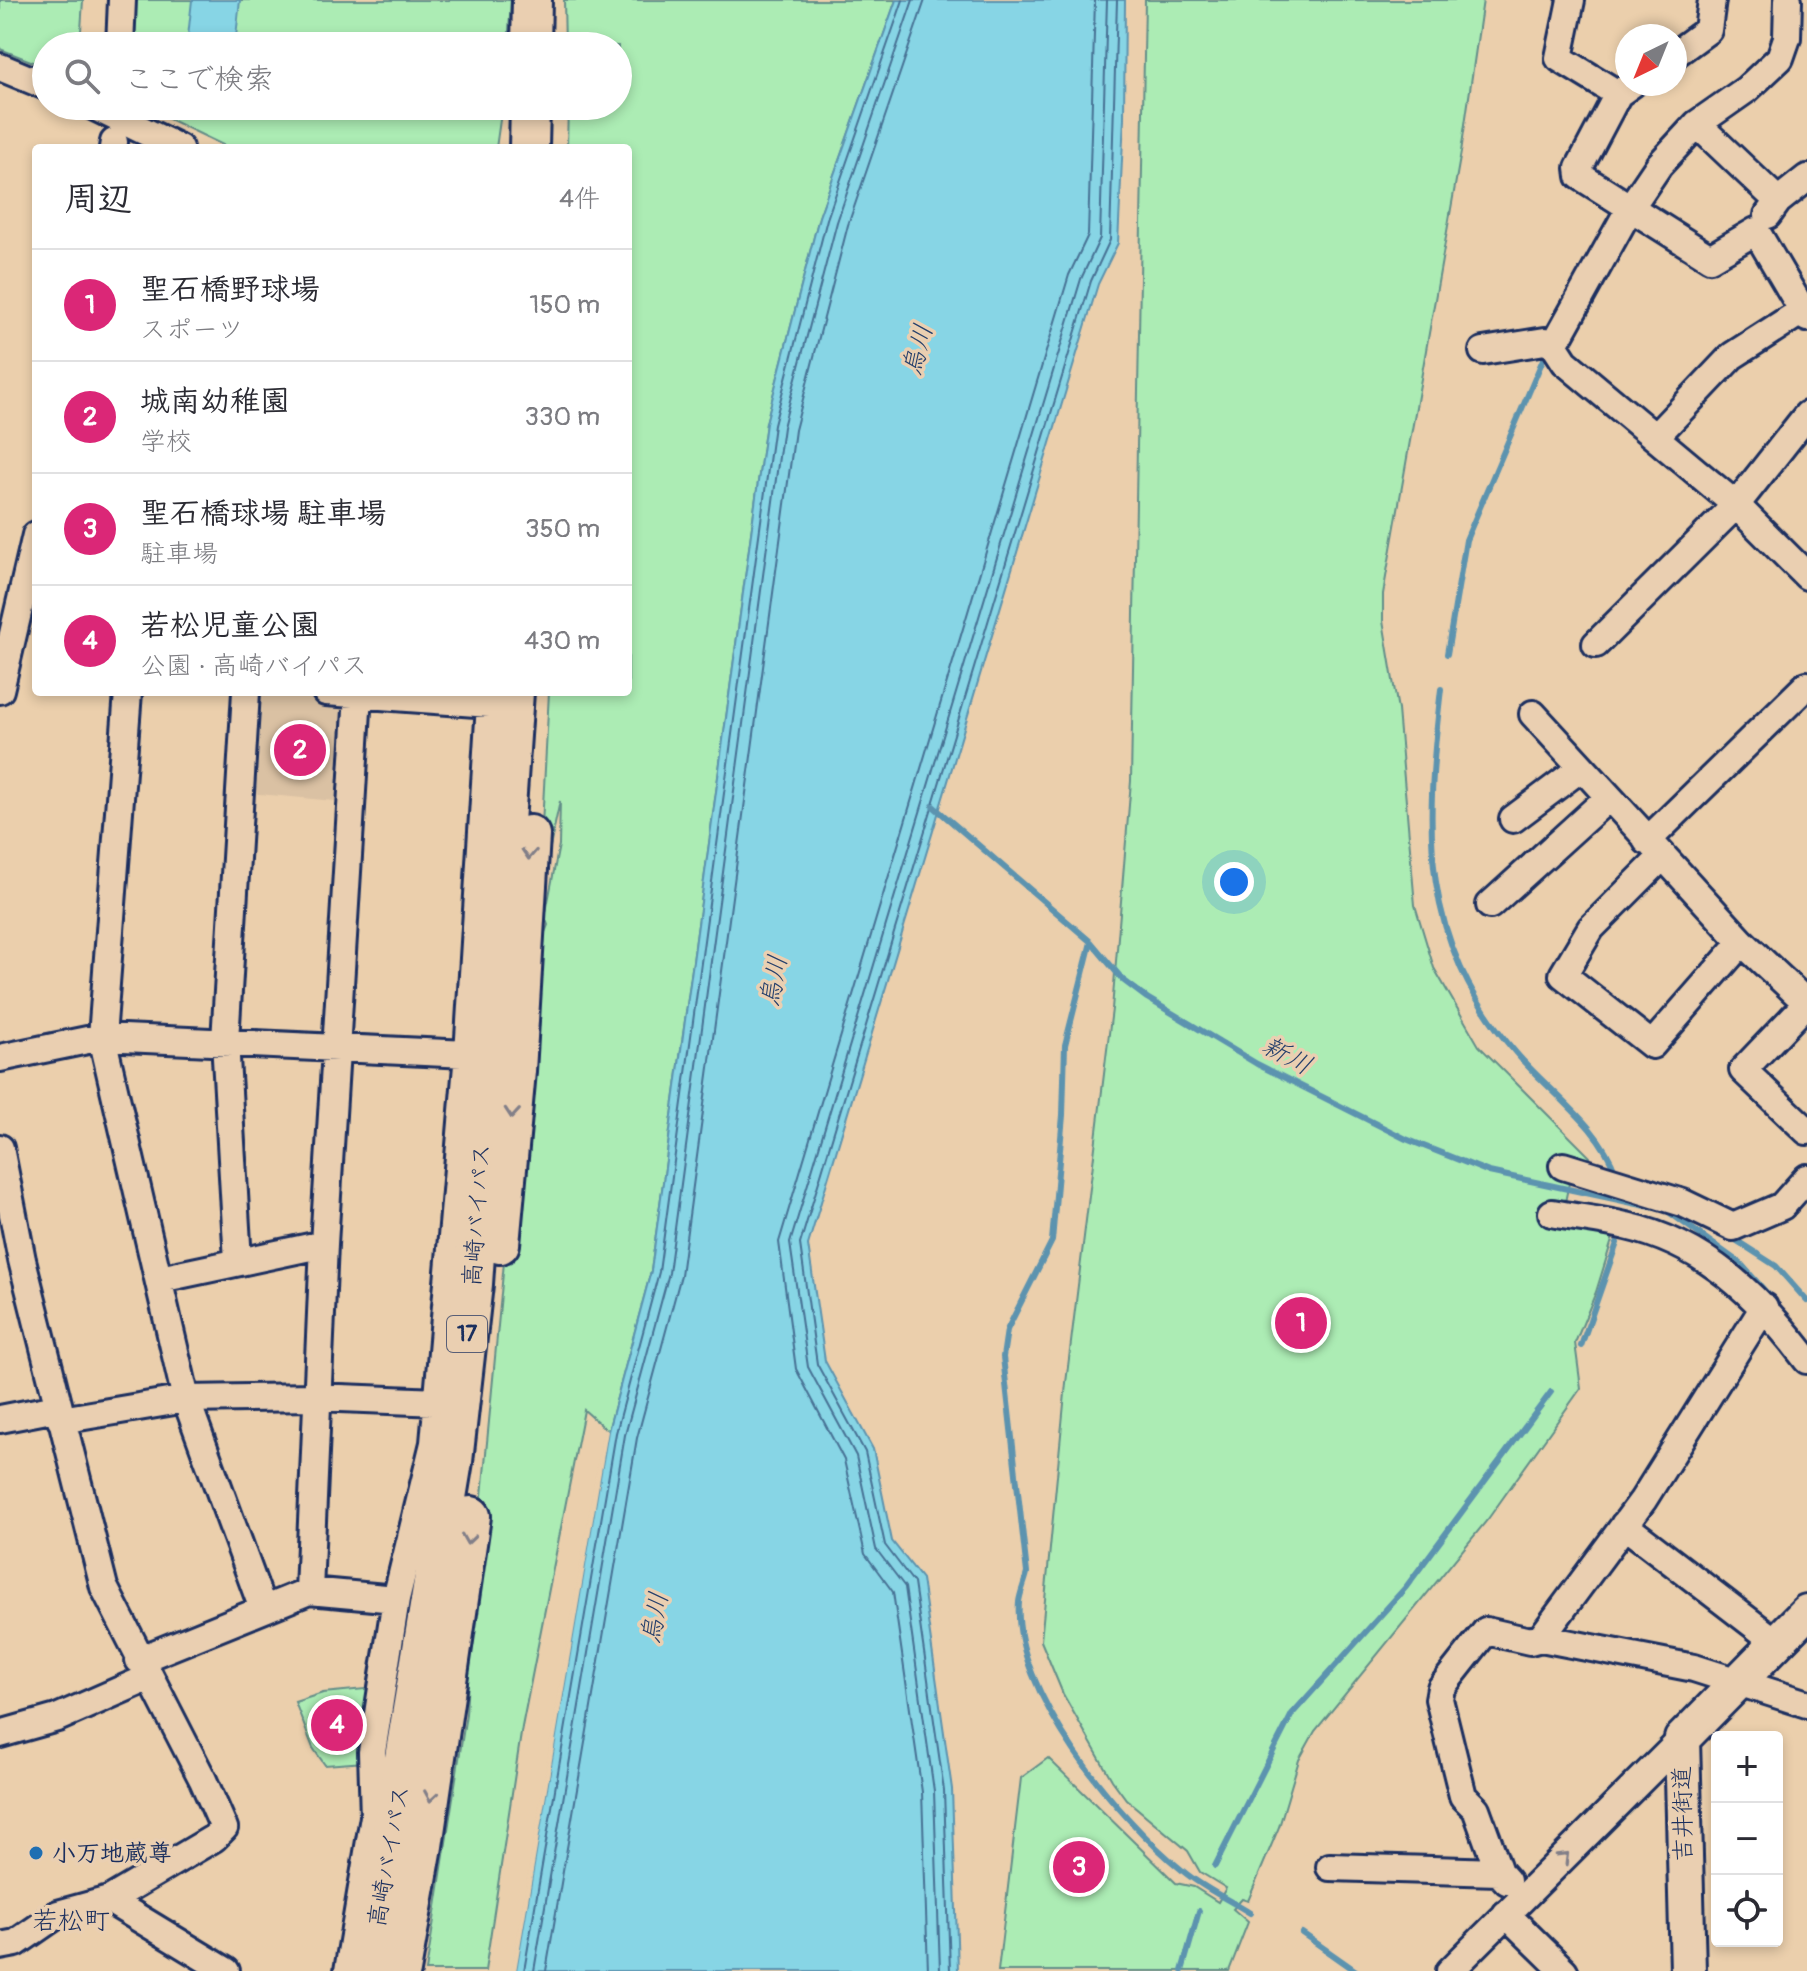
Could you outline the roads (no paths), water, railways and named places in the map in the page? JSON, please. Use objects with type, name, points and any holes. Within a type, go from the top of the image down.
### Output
[{"type":"highway","points":[[537,32],[557,0]]},
{"type":"highway","points":[[529,144],[530,120]]},
{"type":"highway","points":[[555,144],[556,120]]},
{"type":"highway","name":"高崎バイパス","points":[[369,1971],[453,1461],[473,1284],[514,696]]},
{"type":"highway","name":"高崎バイパス","points":[[401,1971],[453,1650],[488,1364],[516,1071],[537,696]]},
{"type":"highway","points":[[392,1838],[387,1756],[414,1584],[426,1535],[422,1504]]},
{"type":"main road","name":"吉井街道","points":[[1688,1971],[1682,1739],[1807,1612]]},
{"type":"street","points":[[121,32],[122,0]]},
{"type":"street","points":[[1571,0],[1559,58],[1615,84]]},
{"type":"street","points":[[1687,45],[1708,30],[1712,0]]},
{"type":"street","points":[[1554,345],[1630,208],[1659,165],[1697,124],[1747,89],[1780,58],[1787,38],[1788,0]]},
{"type":"street","points":[[1,70],[32,81]]},
{"type":"street","points":[[1621,96],[1579,168],[1580,176],[1710,258],[1756,231],[1778,201],[1807,178]]},
{"type":"street","points":[[122,120],[171,144]]},
{"type":"street","points":[[513,144],[514,120]]},
{"type":"street","points":[[1697,124],[1778,201]]},
{"type":"street","points":[[1656,436],[1732,356],[1805,315],[1756,231]]},
{"type":"street","points":[[1483,351],[1545,341],[1554,345],[1565,362],[1736,505],[1807,576]]},
{"type":"street","points":[[1596,644],[1736,505],[1807,415]]},
{"type":"street","points":[[0,690],[27,617],[32,571]]},
{"type":"street","points":[[1742,942],[1652,1045],[1563,975],[1591,928],[1654,849],[1807,685]]},
{"type":"street","points":[[128,696],[102,1037],[186,1399],[263,1609]]},
{"type":"street","points":[[238,1261],[225,1041],[246,696]]},
{"type":"street","points":[[309,1591],[324,1244],[358,696]]},
{"type":"street","points":[[348,1971],[374,1817],[372,1752],[396,1599],[409,1535],[422,1504],[439,1402],[468,1054],[490,704],[384,696]]},
{"type":"street","points":[[1533,714],[1742,942],[1807,1003],[1743,1070],[1807,1131]]},
{"type":"street","points":[[1513,819],[1581,768]]},
{"type":"street","points":[[1490,905],[1608,798]]},
{"type":"street","points":[[0,1058],[102,1037],[468,1054]]},
{"type":"street","points":[[0,1148],[11,1262],[59,1414],[104,1587],[223,1820],[224,1828],[218,1835],[109,1900],[58,1914],[16,1943],[0,1946]]},
{"type":"street","points":[[1563,1166],[1683,1203],[1733,1227]]},
{"type":"street","points":[[1705,1257],[1733,1227],[1782,1206],[1807,1178]]},
{"type":"street","points":[[1552,1213],[1628,1226],[1657,1235],[1705,1257],[1764,1307],[1807,1360]]},
{"type":"street","points":[[160,1279],[324,1244]]},
{"type":"street","points":[[1541,1638],[1624,1525],[1764,1307]]},
{"type":"street","points":[[0,1419],[186,1399],[316,1397],[439,1402]]},
{"type":"street","points":[[1624,1525],[1776,1642]]},
{"type":"street","points":[[0,1734],[57,1718],[144,1669],[263,1609],[309,1591],[396,1599]]},
{"type":"street","points":[[1564,1971],[1515,1906],[1492,1861],[1476,1809],[1463,1796],[1439,1699],[1441,1688],[1486,1631],[1530,1641],[1541,1638],[1642,1656],[1807,1704]]},
{"type":"street","points":[[1450,1971],[1682,1739]]},
{"type":"street","points":[[1330,1867],[1499,1872]]},
{"type":"street","points":[[109,1900],[118,1909],[226,1971]]},
{"type":"water","points":[[192,0],[240,0],[237,32],[189,32]]},
{"type":"water","name":"烏川","points":[[896,0],[1125,0],[1118,243],[1098,284],[808,1245],[825,1361],[873,1449],[892,1541],[922,1579],[952,1789],[958,1971],[516,1971],[608,1431],[651,1271],[766,423],[819,217]]},
{"type":"waterway","points":[[1447,654],[1466,540],[1544,357]]},
{"type":"waterway","points":[[1441,689],[1432,789],[1432,836],[1436,881],[1445,925],[1461,968],[1484,1010],[1516,1053],[1586,1124],[1608,1156],[1616,1174]]},
{"type":"waterway","name":"新川","points":[[933,806],[1091,942],[1123,980],[1147,998],[1257,1064],[1406,1139],[1489,1172],[1665,1210]]},
{"type":"waterway","points":[[1091,942],[1065,1045],[1063,1115],[1052,1241],[1007,1330],[1003,1357],[1027,1573],[1019,1602],[1021,1637],[1033,1674],[1051,1713],[1101,1787],[1129,1820],[1183,1871],[1250,1913]]},
{"type":"waterway","points":[[1666,1210],[1741,1264],[1788,1317]]},
{"type":"waterway","name":"新川","points":[[1731,1237],[1776,1266],[1807,1301]]},
{"type":"waterway","points":[[1581,1346],[1617,1243]]},
{"type":"waterway","points":[[1215,1866],[1292,1714],[1406,1587],[1551,1392]]},
{"type":"waterway","points":[[1182,1971],[1199,1911]]},
{"type":"waterway","points":[[1302,1933],[1356,1971]]},
{"type":"place","name":"城南幼稚園","points":[[300,750]]},
{"type":"place","name":"聖石橋野球場","points":[[1301,1323]]},
{"type":"place","name":"若松児童公園","points":[[337,1725]]},
{"type":"place","name":"小万地蔵尊","points":[[36,1853]]},
{"type":"place","name":"聖石橋球場 駐車場","points":[[1079,1867]]},
{"type":"district","name":"若松町","points":[[71,1921]]}]
